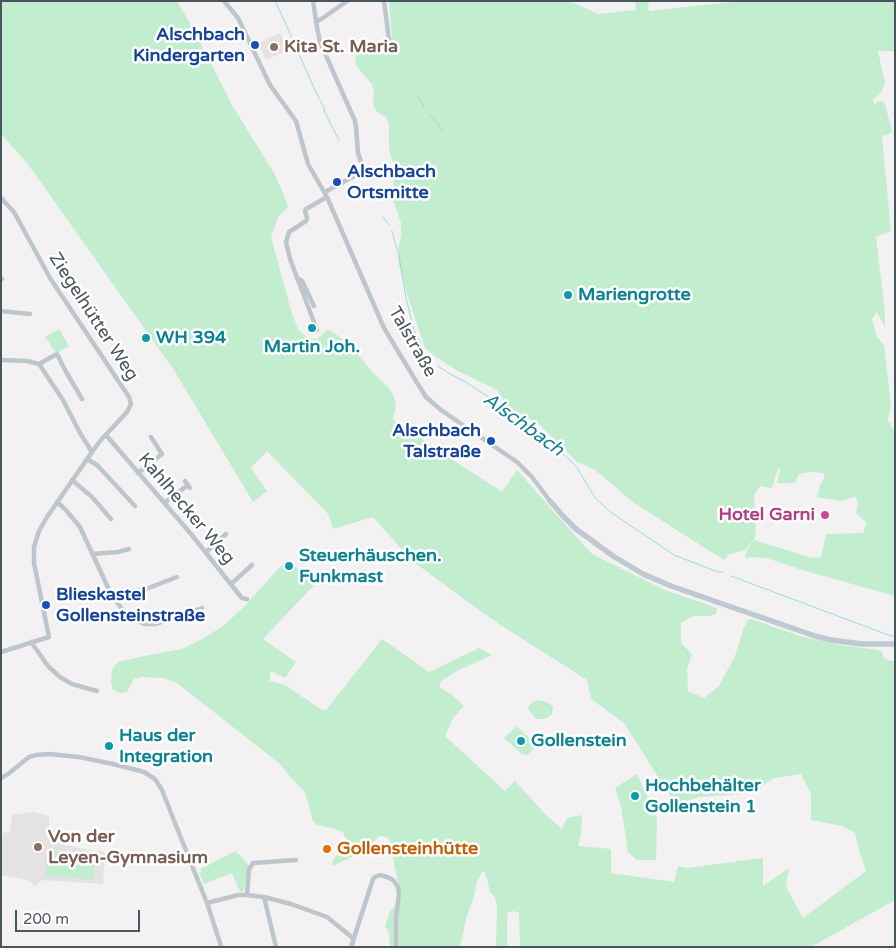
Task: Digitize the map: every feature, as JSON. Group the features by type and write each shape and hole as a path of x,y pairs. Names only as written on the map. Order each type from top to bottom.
{"street":[{"name":"Talstraße","path":"224,1 238,18 270,84 296,121 308,164 326,194 384,328 426,397 441,410 517,462 576,529 635,569 693,594 816,636 862,644 895,644"},
{"path":"313,1 318,34 323,49 354,121 358,154 363,168 358,174 306,209 304,211 307,218 306,221 289,232 287,238 287,249 317,330"},
{"path":"316,22 347,1"},
{"path":"384,1 390,40"},
{"name":"Ziegelhütter Weg","path":"1,198 14,212 50,278 129,397 131,404 129,409 87,458 46,517 39,531 34,555 35,572 49,637 31,642"},
{"path":"297,277 302,281 314,306"},
{"path":"1,310 30,314"},
{"path":"39,364 57,354 82,399"},
{"path":"1,360 27,361 39,364 63,400 80,434 92,452"},
{"name":"Kahlhecker Weg","path":"106,435 206,552 242,598 247,599"},
{"path":"138,473 162,454 150,437"},
{"path":"87,458 97,465 135,506"},
{"path":"72,480 92,497 111,519"},
{"path":"164,503 187,485"},
{"path":"57,502 80,527 111,594 122,609 134,620 145,624 155,624 202,608"},
{"path":"206,552 226,534"},
{"path":"92,554 129,549"},
{"path":"231,584 252,565"},
{"path":"111,594 146,589 177,577"},
{"path":"1,652 31,642 48,666 60,677 72,684 97,691"},
{"path":"1,778 30,757 42,754 99,760 149,775 159,784 162,790 207,903 221,946"},
{"path":"247,895 248,869 253,862 296,860"},
{"path":"350,947 373,879 380,875 393,880 398,887 396,947"},
{"path":"207,903 227,897 247,895 264,897 327,917 354,939"},
{"path":"264,897 276,947"}],"shaded area":[{"name":"Kita St. Maria","path":"280,33 288,50 266,60 258,43"},
{"name":"Von der Leyen-Gymnasium","path":"33,812 49,816 49,834 61,844 105,852 103,884 42,880 35,886 27,880 1,875 1,833 10,832 12,815"}],"green space":[{"path":"1,1 177,1 232,105 274,173 284,195 288,207 278,217 271,237 292,314 299,331 310,339 317,339 327,330 331,331 350,344 372,372 389,388 396,405 393,419 502,492 517,470 592,554 665,590 717,608 716,614 693,616 681,623 681,643 692,654 687,669 688,691 704,698 719,686 735,656 744,627 748,620 751,619 800,636 840,645 878,650 881,651 885,659 895,661 895,900 811,947 520,947 519,913 513,911 508,912 507,917 507,947 496,947 497,908 495,897 490,892 485,871 482,872 477,881 460,947 390,947 389,933 385,926 390,912 400,898 400,889 388,837 379,836 365,851 332,866 334,858 342,851 346,839 343,832 317,825 313,821 305,792 280,764 177,683 163,678 142,677 134,679 127,692 121,693 113,690 111,681 112,671 118,662 182,649 204,638 223,626 244,607 279,568 288,561 316,583 263,639 296,662 285,678 270,671 270,681 285,685 322,710 327,709 382,639 429,672 479,648 492,655 459,670 441,681 439,687 464,706 453,718 445,736 505,791 515,781 546,815 562,829 567,818 582,815 581,835 578,846 611,849 611,873 674,882 678,866 687,868 763,858 763,886 789,868 786,887 803,918 866,871 855,833 842,826 811,820 811,794 801,774 774,778 752,793 699,797 676,805 624,723 591,699 587,680 499,624 411,560 373,517 333,529 328,514 267,451 251,468 267,491 253,502 174,370 27,163 1,134"},
{"path":"389,1 570,1 598,14 636,10 635,1 648,1 649,11 741,1 895,1 895,51 878,51 885,83 881,93 873,99 874,106 877,102 884,101 892,131 888,135 882,136 891,231 876,237 885,327 877,312 872,319 877,337 884,345 891,404 888,420 893,429 895,429 895,596 802,570 767,558 751,557 746,559 747,550 754,540 812,558 821,557 826,534 863,533 867,523 856,513 858,503 855,497 840,501 817,497 820,485 825,477 823,473 810,472 799,474 795,483 777,483 780,470 778,468 772,488 760,486 754,496 755,538 745,550 730,554 724,560 634,503 594,469 577,462 540,425 508,407 497,390 456,370 425,348 398,261 401,223 393,200 394,166 389,150 389,124 386,117 377,112 373,104 374,93 372,84 357,67 355,59 357,53 392,37"},
{"path":"59,329 69,346 56,353 45,337"},
{"path":"537,700 548,702 553,707 552,714 545,719 536,719 528,709 530,704"},
{"path":"517,726 537,746 527,755 522,754 504,738"},
{"path":"637,774 657,819 656,860 637,860 628,852 621,806 615,788"},
{"path":"47,851 96,855 93,880 45,875"},
{"path":"236,851 248,864 244,890 240,892 232,873 204,884 199,873 202,872 200,869"}],"waterway":[{"name":"Alschbach","path":"275,1 339,140"},
{"path":"417,95 425,108"},
{"path":"430,114 444,132"},
{"name":"Alschbach","path":"383,217 389,225"},
{"name":"Alschbach","path":"392,231 414,330 425,354 433,362"},
{"name":"Alschbach","path":"438,366 516,415 541,434 576,466 596,499 612,513 674,555 718,572 723,572"},
{"name":"Alschbach","path":"731,576 895,636"}],"place":[{"name":"Alschbach Kindergarten","path":"255,45"},
{"name":"Kita St. Maria","path":"274,47"},
{"name":"Alschbach Ortsmitte","path":"337,182"},
{"name":"Mariengrotte","path":"568,295"},
{"name":"Martin Joh.","path":"312,328"},
{"name":"WH 394","path":"146,338"},
{"name":"Alschbach Talstraße","path":"491,441"},
{"name":"Hotel Garni","path":"825,515"},
{"name":"Steuerhäuschen. Funkmast","path":"289,566"},
{"name":"Blieskastel Gollensteinstraße","path":"46,605"},
{"name":"Gollenstein","path":"521,741"},
{"name":"Haus der Integration","path":"109,746"},
{"name":"Hochbehälter Gollenstein 1","path":"635,796"},
{"name":"Von der Leyen-Gymnasium","path":"38,847"},
{"name":"Gollensteinhütte","path":"327,849"}]}
